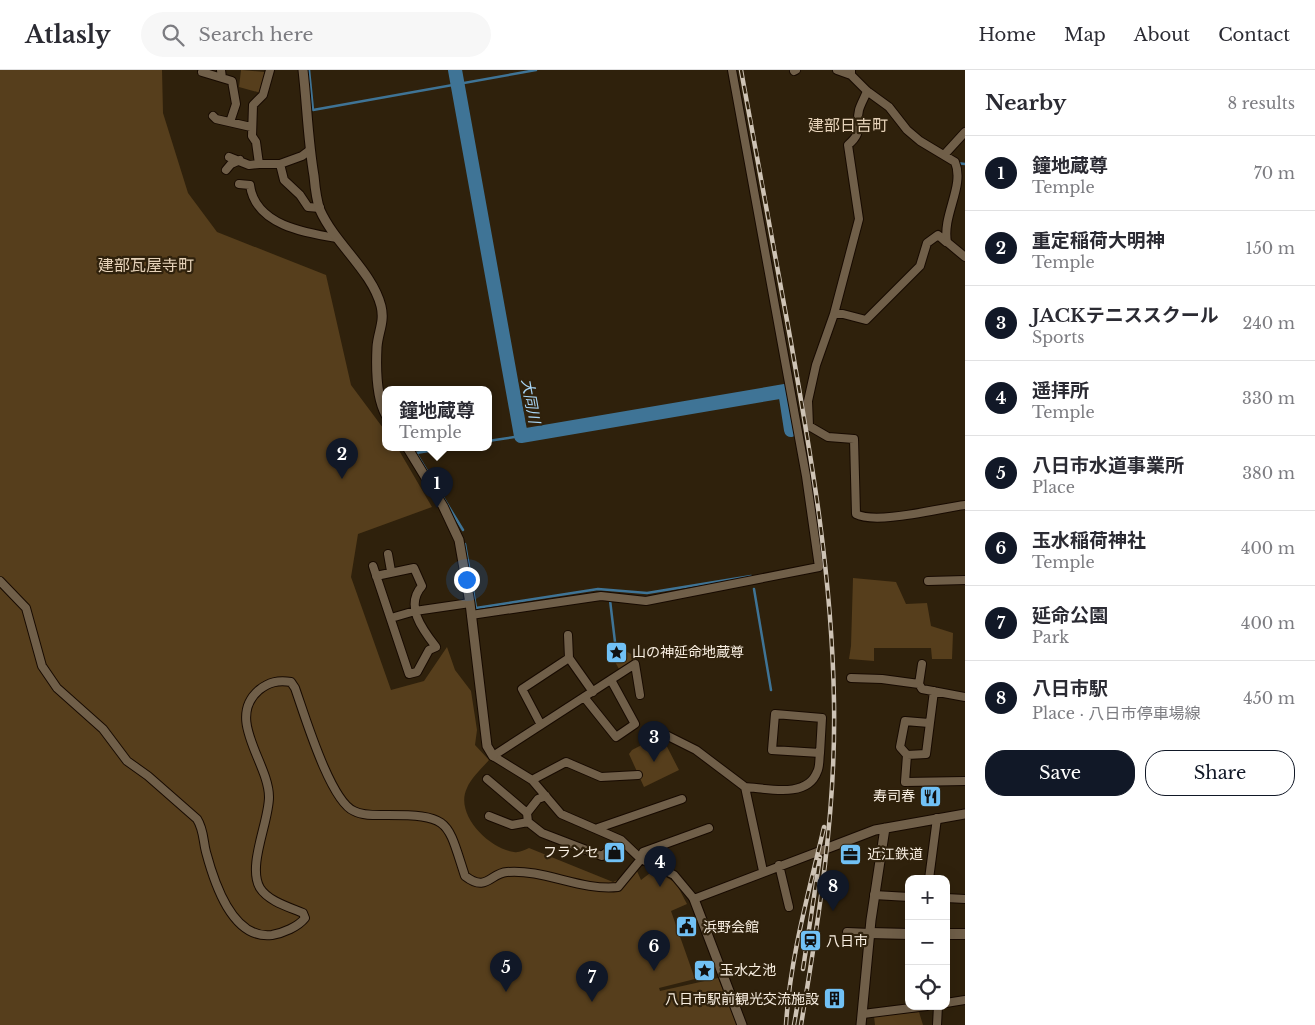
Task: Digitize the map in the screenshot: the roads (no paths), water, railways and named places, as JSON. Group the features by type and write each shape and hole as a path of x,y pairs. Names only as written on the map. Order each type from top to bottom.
{"main road":[{"path":"870,933 905,934"},
{"path":"950,934 965,934"}],"street":[{"path":"258,164 251,127 253,105 263,95 270,70"},
{"path":"303,70 310,150 320,208 337,238 374,288 381,306 383,322 377,346 379,393 382,402"},
{"path":"471,616 601,596 646,601 819,568 805,466 732,70"},
{"path":"837,70 851,72 868,92 888,107 907,130 920,141 955,162 959,176 944,229 946,242"},
{"path":"202,72 222,74 232,81 236,104 230,122"},
{"path":"868,92 860,107 857,137 848,145 859,219 834,314 816,365 808,401 810,426 828,437 854,439 856,514 864,518 902,515 965,505"},
{"path":"213,116 216,119 251,127"},
{"path":"944,154 965,132"},
{"path":"229,157 240,160 249,166 280,164 302,156 310,150"},
{"path":"226,170 231,164 240,160"},
{"path":"280,164 284,180 300,195 308,207 320,208"},
{"path":"239,184 250,185 251,194 260,208 282,223 299,232 337,238"},
{"path":"834,314 843,314 866,320 920,266 927,243 938,235 965,257"},
{"path":"409,451 443,506 459,540 470,603 486,746 493,756 532,780 561,814 598,828 620,840 641,859 674,875 694,899 742,1025"},
{"path":"388,554 392,571"},
{"path":"373,566 376,576 391,618 408,674 417,672 430,650 436,647 424,631 415,611 417,592 422,586 414,568 392,571 376,576"},
{"path":"928,581 965,580"},
{"path":"0,581 26,608 42,666 57,688 103,730 127,761 148,776 197,820 202,827 211,870 222,896 236,920 253,933 265,936 279,934 302,922 305,918 303,913 267,896 257,882 256,864 269,804 269,793 249,734 246,709 250,699 260,689 280,680 291,682 295,688 329,777 347,806 354,811 364,814 414,815 439,821 451,833 465,876 471,880 487,882 505,872 546,876 596,888 618,887 641,859 643,852 709,828"},
{"path":"391,618 415,611 470,603"},
{"path":"568,635 569,658 593,692"},
{"path":"542,725 522,689 569,658"},
{"path":"493,756 635,664 640,695"},
{"path":"919,684 922,664"},
{"path":"851,678 882,679 919,684 922,688 965,696"},
{"path":"584,698 616,737 635,724 611,680"},
{"path":"907,756 926,754 934,691"},
{"path":"668,736 696,750 745,787 792,790 804,786 817,772 820,753 822,718 775,714 772,750 820,753"},
{"path":"929,723 905,721 900,747 907,756 905,782 965,781"},
{"path":"532,780 566,762 601,777 638,775"},
{"path":"487,779 527,813 528,822 542,833 602,856 620,840"},
{"path":"745,787 763,871"},
{"path":"527,813 538,799 546,796"},
{"path":"598,828 682,799"},
{"path":"694,899 763,871 885,828 965,814"},
{"path":"489,816 512,825 528,822"},
{"path":"930,875 937,818"},
{"path":"861,1025 874,894 885,828"},
{"path":"779,866 789,907"},
{"path":"874,894 905,897"},
{"path":"950,898 965,899"},
{"path":"847,932 870,933"},
{"path":"950,1002 965,1000"},
{"path":"863,1014 905,1009"},
{"path":"937,1025 938,1010"}],"waterway":[{"path":"309,70 313,110 536,70"},
{"name":"大同川","path":"455,70 521,436 785,391 791,430"},
{"path":"957,163 965,164"},
{"path":"492,440 521,436"},
{"path":"428,451 416,453 463,530"},
{"path":"465,544 476,608 598,589 647,593 751,576"},
{"path":"754,589 771,690"},
{"path":"610,600 615,642"}],"railway":[{"path":"741,70 806,429 820,519 832,655 834,743 829,824 820,905 801,1025"},
{"path":"786,1025 796,950 824,827"},
{"path":"803,969 820,857"},
{"path":"794,1025 799,996"}],"place":[{"name":"重定稲荷大明神","path":"342,479"},
{"name":"鐘地蔵尊","path":"437,508"},
{"name":"山の神延命地蔵尊","path":"616,652"},
{"name":"JACKテニススクール","path":"654,762"},
{"name":"寿司春","path":"931,796"},
{"name":"フランセ","path":"615,852"},
{"name":"近江鉄道","path":"851,854"},
{"name":"遥拝所","path":"660,887"},
{"name":"八日市駅","path":"833,911"},
{"name":"浜野会館","path":"687,927"},
{"name":"八日市","path":"810,941"},
{"name":"玉水之池","path":"704,970"},
{"name":"玉水稲荷神社","path":"654,971"},
{"name":"八日市水道事業所","path":"506,992"},
{"name":"八日市駅前観光交流施設","path":"835,999"},
{"name":"延命公園","path":"592,1002"}],"district":[{"name":"建部日吉町","path":"848,125"},
{"name":"建部瓦屋寺町","path":"146,265"}]}
